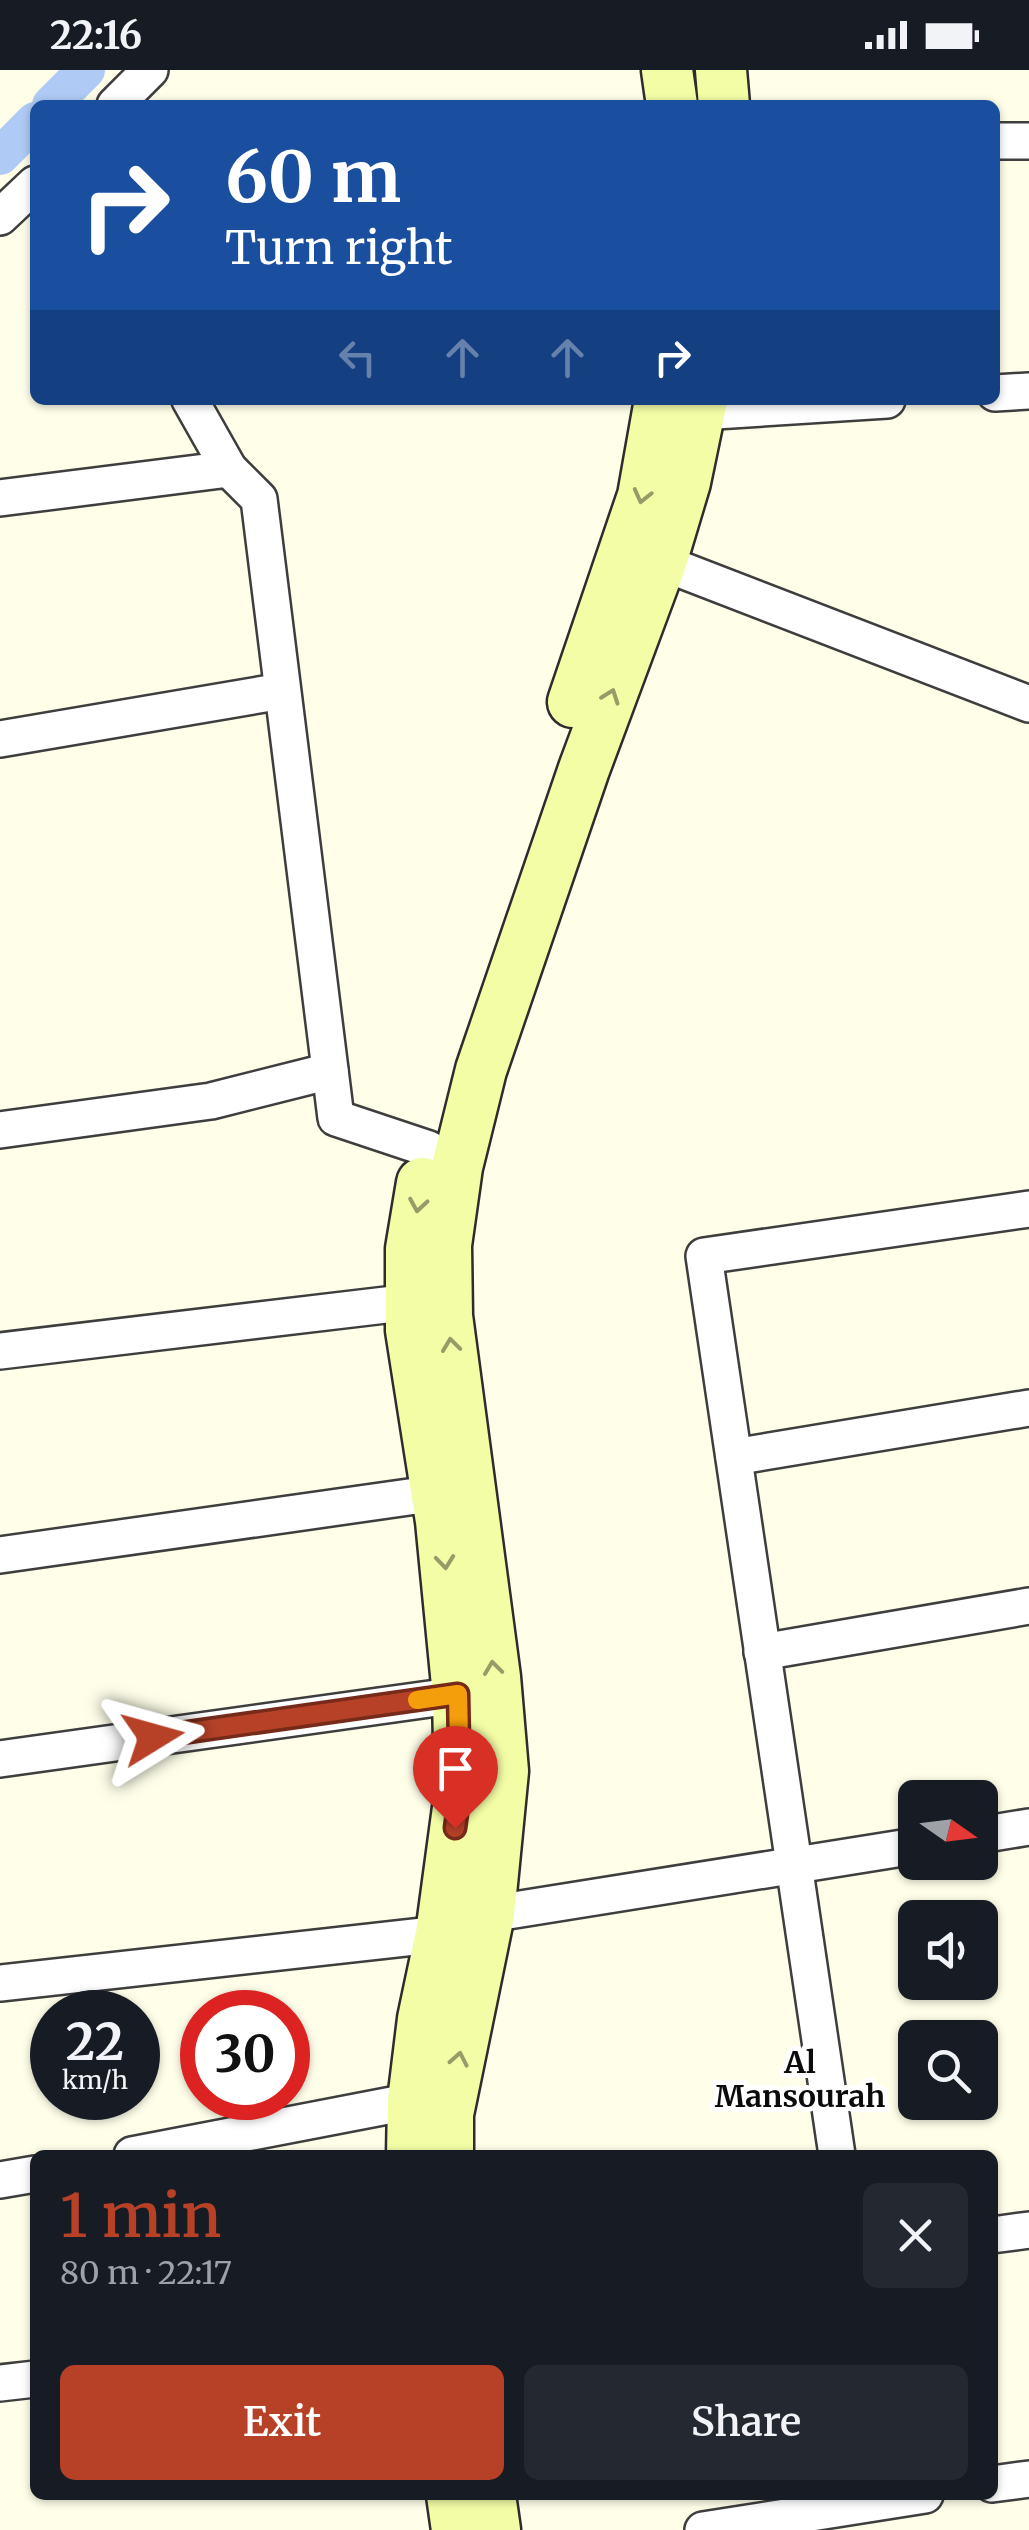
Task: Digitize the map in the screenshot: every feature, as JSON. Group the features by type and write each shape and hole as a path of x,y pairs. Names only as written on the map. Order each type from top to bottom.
{"street":[{"path":"120,100 150,70"},
{"path":"667,70 671,100"},
{"path":"720,70 723,100"},
{"path":"1000,141 1029,141"},
{"path":"0,217 30,189"},
{"path":"1000,393 1029,391"},
{"path":"193,405 230,469 259,499 336,1118 429,1150"},
{"path":"448,2150 448,2114 488,1914 502,1771 495,1677 447,1316 446,1245 457,1166 481,1070 685,482 687,405"},
{"path":"412,2150 423,2019 441,1934 460,1792 458,1694 436,1493 411,1330 411,1249 449,1069 644,496 687,405"},
{"path":"0,498 230,469"},
{"path":"660,562 1029,704"},
{"path":"0,739 282,691"},
{"path":"0,1130 210,1100 330,1070"},
{"path":"836,2150 704,1256 1029,1209"},
{"path":"0,1351 411,1302"},
{"path":"734,1457 1029,1408"},
{"path":"0,1555 436,1493"},
{"path":"762,1652 1029,1606"},
{"path":"0,1758 458,1694"},
{"path":"998,1832 1029,1828"},
{"path":"488,1914 898,1849"},
{"path":"0,1983 441,1934"},
{"path":"158,2150 414,2101"},
{"path":"0,2180 30,2175"},
{"path":"998,2234 1029,2230"},
{"path":"0,2383 30,2379"},
{"path":"998,2483 1029,2478"},
{"path":"453,2500 457,2530"},
{"path":"491,2500 496,2530"},
{"path":"704,2530 877,2500"}],"waterway":[{"path":"56,100 86,70"},
{"path":"0,156 30,126"}],"slow traffic":[{"path":"417,1700 458,1694 459,1741"}],"district":[{"name":"Al Mansourah","path":"800,2079"}],"route":[{"path":"153,1737 458,1694 460,1792 455,1828"}]}
